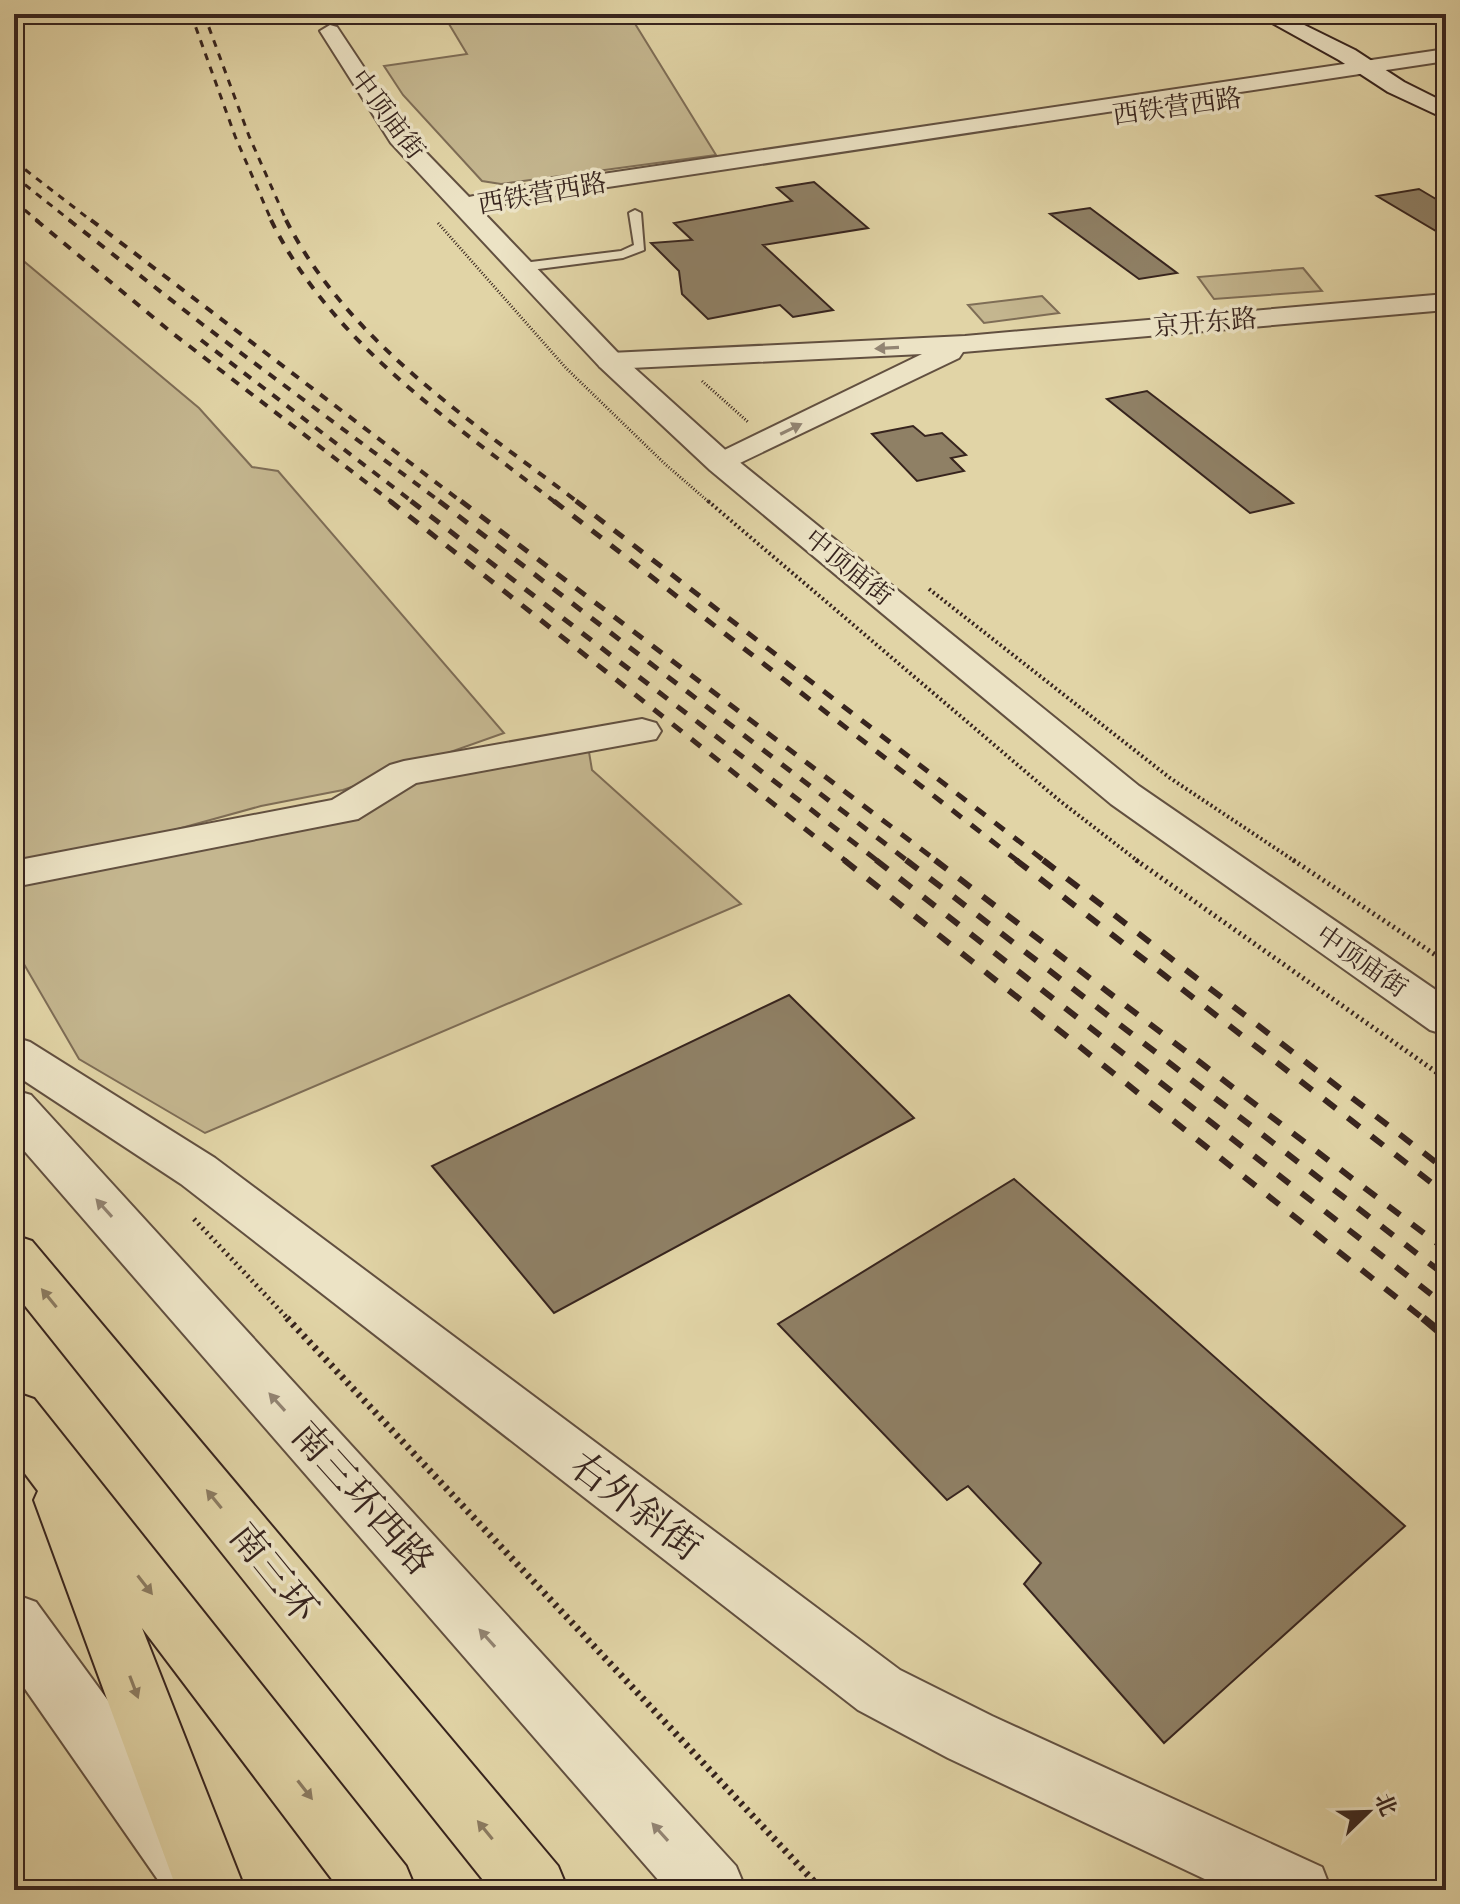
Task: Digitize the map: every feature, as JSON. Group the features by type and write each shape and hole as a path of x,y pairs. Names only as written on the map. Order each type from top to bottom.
{"highway":[{"name":"南三环","path":"14,1255 534,1890"},
{"path":"30,1437 208,1890"},
{"path":"30,1437 382,1890"}],"street":[{"path":"1266,14 1383,71 1446,97"},
{"path":"1282,14 1383,71 1446,112"},
{"name":"中顶庙街","path":"330,31 399,138 610,361 721,463 1125,795 1446,1019"},
{"name":"西铁营西路","path":"1383,71 1446,55"},
{"name":"西铁营西路","path":"465,206 541,201 1383,71 1446,66"},
{"name":"京开东路","path":"965,344 1446,302"},
{"path":"610,361 965,344"},
{"path":"721,463 965,344"},
{"path":"14,874 344,810 404,773 642,731"},
{"name":"右外斜街","path":"14,1053 198,1171 879,1690 970,1737 1299,1890"},
{"name":"南三环西路","path":"14,1107 712,1890"},
{"path":"14,1622 208,1890"}],"lane":[{"path":"523,267 623,254 640,247 635,213"}],"path":[{"path":"697,377 753,427"},
{"path":"926,587 1170,778 1446,962"},
{"path":"182,1207 822,1890"}],"shaded area":[{"path":"443,14 629,14 716,155 501,184 482,181 403,95 384,66 467,54"},
{"path":"14,253 199,408 252,467 278,471 504,733 343,790 261,806 174,830 14,865 14,321 21,302 14,302"},
{"path":"1303,268 1322,291 1214,299 1198,277"},
{"path":"1042,296 1059,313 984,323 968,305"},
{"path":"588,746 592,770 741,904 205,1133 79,1059 14,947 14,884 338,821 412,778"}],"building":[{"path":"814,182 868,228 763,245 833,310 793,317 780,305 708,319 682,294 679,271 651,243 692,240 674,223 792,201 777,188"},
{"path":"1419,189 1446,205 1446,237 1377,196"},
{"path":"1090,208 1177,273 1139,279 1050,214"},
{"path":"1147,391 1293,503 1250,513 1107,399"},
{"path":"913,426 925,436 942,433 966,455 951,458 964,471 917,481 872,434"},
{"path":"789,995 914,1118 554,1313 432,1166"},
{"path":"1014,1179 1405,1526 1164,1743 1024,1584 1041,1563 968,1486 947,1500 778,1324"}],"railway":[{"path":"191,14 235,136 272,221"},
{"path":"204,14 249,136 286,221"},
{"path":"14,161 93,222"},
{"path":"14,176 72,222"},
{"path":"14,201 39,222"},
{"path":"36,220 171,332 393,503"},
{"path":"69,220 202,324 442,503"},
{"path":"91,220 463,503"},
{"path":"272,221 296,264 326,305 360,342 436,410 556,503"},
{"path":"286,221 312,264 378,342 456,410 579,503"},
{"path":"201,340 414,503"},
{"path":"390,501 847,862"},
{"path":"411,501 879,862"},
{"path":"439,501 909,862"},
{"path":"461,501 938,862"},
{"path":"554,501 1019,862"},
{"path":"576,501 1046,862"},
{"path":"844,860 1425,1320"},
{"path":"876,860 1446,1306"},
{"path":"906,860 1446,1276"},
{"path":"935,860 1446,1250"},
{"path":"1016,860 1446,1194"},
{"path":"1043,860 1446,1170"},
{"path":"1423,1318 1446,1337"}]}
